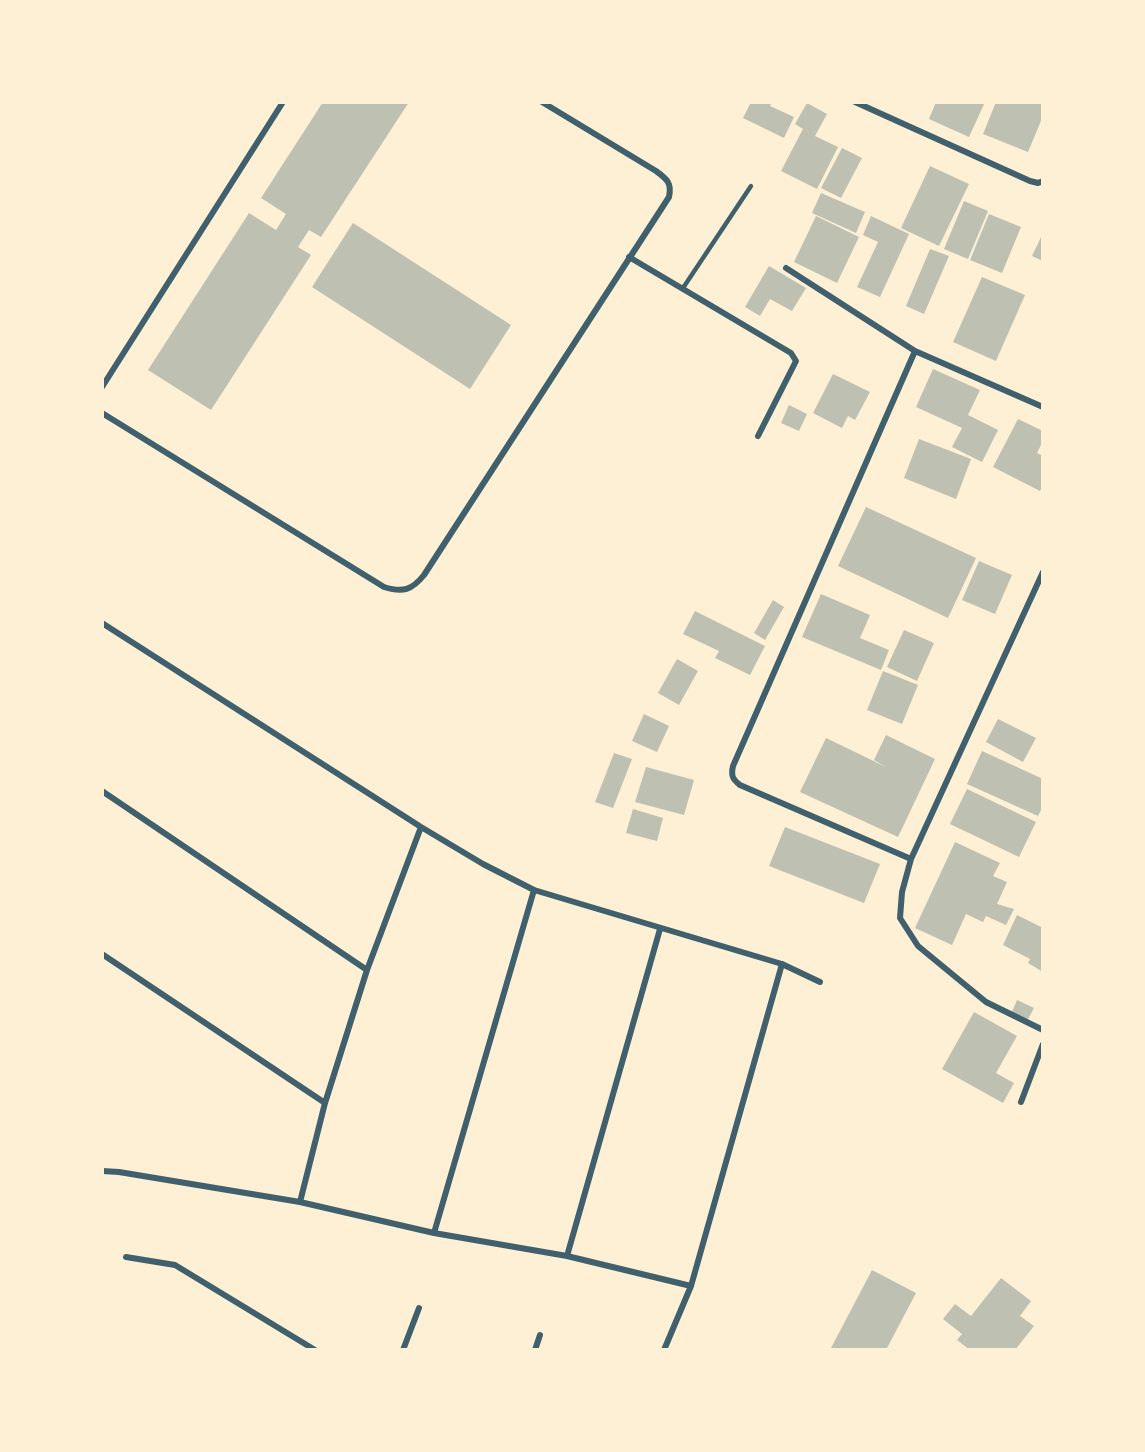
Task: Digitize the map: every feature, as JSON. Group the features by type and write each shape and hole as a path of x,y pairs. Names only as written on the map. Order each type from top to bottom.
{"street":[{"path":"102,387 283,102"},
{"path":"102,413 384,588 407,591 416,585 669,197 671,187 666,178 542,102"},
{"path":"855,102 1030,181 1038,183 1043,181"},
{"path":"629,257 791,353 796,361 758,436"},
{"path":"786,267 915,351 1043,407"},
{"path":"911,859 740,785 731,773 915,351"},
{"path":"1043,572 911,859 902,892 900,918 918,946 986,1002 1043,1030"},
{"path":"102,624 421,827 483,864 534,890 782,964 820,982"},
{"path":"102,791 367,970"},
{"path":"300,1202 325,1103 367,970 421,827"},
{"path":"434,1233 534,890"},
{"path":"567,1256 660,929"},
{"path":"102,954 325,1103"},
{"path":"664,1350 691,1286 782,964"},
{"path":"1021,1102 1043,1044"},
{"path":"102,1171 300,1202 434,1233 567,1256 691,1286"},
{"path":"126,1257 175,1265 315,1350"},
{"path":"403,1350 419,1308"},
{"path":"535,1350 540,1335"}],"lane":[{"path":"683,288 751,186"}],"building":[{"path":"323,102 409,102 321,237 309,230 298,247 311,255 211,410 148,370 249,213 276,230 286,214 261,198"},
{"path":"751,102 772,102 770,106 794,117 784,138 743,118"},
{"path":"936,102 985,102 969,137 929,119"},
{"path":"996,102 1043,102 1043,116 1028,152 983,134"},
{"path":"807,103 827,114 815,136 838,147 817,189 781,171 803,129 795,124"},
{"path":"842,148 862,158 841,198 821,188"},
{"path":"930,166 969,184 939,246 901,228"},
{"path":"821,193 865,212 856,233 812,213"},
{"path":"964,201 988,211 968,259 944,249"},
{"path":"989,214 1021,227 1002,273 970,260"},
{"path":"816,216 859,237 837,283 794,262"},
{"path":"871,216 909,234 880,297 857,287 878,242 863,235"},
{"path":"353,223 511,325 470,389 312,287"},
{"path":"1043,233 1043,261 1032,256"},
{"path":"930,249 949,256 924,314 906,306"},
{"path":"769,266 806,288 792,311 770,299 760,316 745,307"},
{"path":"982,277 1025,295 996,361 953,342"},
{"path":"933,369 980,390 968,415 998,430 982,462 952,447 962,428 916,407"},
{"path":"833,374 870,392 855,420 848,416 842,428 813,413"},
{"path":"789,405 807,414 799,431 781,423"},
{"path":"1018,419 1043,431 1043,441 1037,453 1043,456 1043,485 1040,491 993,467"},
{"path":"919,439 971,459 956,499 904,478"},
{"path":"866,507 976,558 948,618 838,566"},
{"path":"979,561 1012,575 995,614 962,600"},
{"path":"821,594 870,615 860,638 889,650 881,670 802,637"},
{"path":"773,600 784,607 765,640 754,633"},
{"path":"695,611 765,646 750,675 715,658 719,651 683,634"},
{"path":"904,630 934,643 917,681 887,667"},
{"path":"677,659 698,671 679,705 658,693"},
{"path":"883,671 918,685 902,724 867,710"},
{"path":"644,714 669,726 657,752 632,741"},
{"path":"998,719 1036,738 1023,762 986,742"},
{"path":"886,735 935,759 898,837 800,792 826,738 886,767 874,760"},
{"path":"982,751 1043,779 1043,806 1038,816 967,784"},
{"path":"614,753 632,759 613,808 595,802"},
{"path":"646,767 694,780 684,815 635,802"},
{"path":"967,789 1036,822 1019,857 950,824"},
{"path":"633,809 663,818 657,841 626,833"},
{"path":"785,827 880,864 864,903 769,866"},
{"path":"955,842 1000,863 993,876 1007,882 997,904 1014,909 1006,925 986,916 983,922 966,914 952,945 915,928"},
{"path":"1017,915 1043,928 1043,972 1028,963 1030,959 1003,945"},
{"path":"1017,1000 1034,1008 1027,1021 1011,1014"},
{"path":"974,1012 1017,1036 996,1073 1014,1083 1003,1103 942,1069"},
{"path":"872,1270 916,1293 886,1350 830,1350"},
{"path":"1001,1278 1031,1301 1020,1316 1034,1326 1015,1350 970,1350 957,1340 962,1334 943,1319 955,1304 971,1316"}]}
